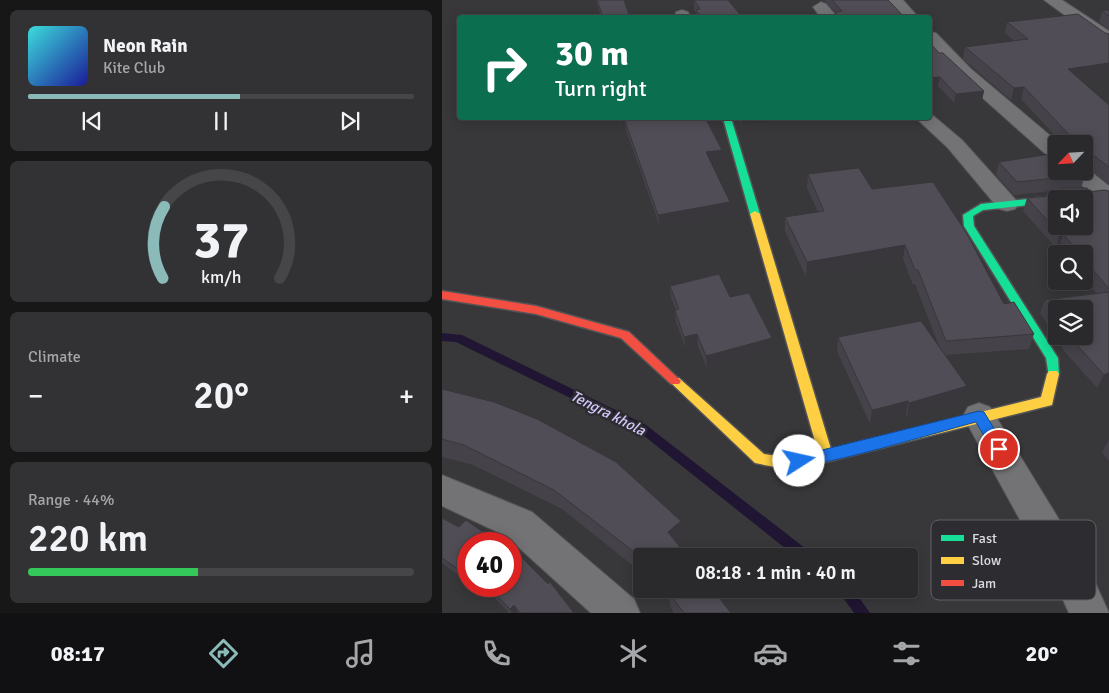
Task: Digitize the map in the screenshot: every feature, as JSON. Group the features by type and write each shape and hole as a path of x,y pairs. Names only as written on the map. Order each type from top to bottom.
{"street":[{"path":"895,0 908,15"},
{"path":"1052,0 1108,40"},
{"path":"932,39 964,72 1048,144"},
{"path":"728,120 826,456"},
{"path":"928,120 955,144 1007,204"},
{"path":"1088,180 1106,196"},
{"path":"1093,197 1106,196"},
{"path":"442,295 536,310 625,335 760,459 785,464 826,456 979,416 1047,401 1054,379 1052,358 969,226 968,215 981,207 1048,200"},
{"path":"979,416 1039,520"},
{"path":"442,490 519,524 620,613"},
{"path":"1083,600 1089,613"}],"building":[{"path":"597,0 624,0 629,15 602,15"},
{"path":"694,0 728,0 740,15 700,15 696,10 700,9"},
{"path":"832,0 888,0 902,15 838,15 835,12 842,11"},
{"path":"1109,10 1109,16 1102,11"},
{"path":"1078,14 1109,34 1109,63 1068,69 1109,105 1109,167 1093,155 1093,135 1069,135 1024,87 1014,88 965,47 1028,39 1007,22"},
{"path":"932,45 984,91 956,94 940,77 932,78"},
{"path":"625,120 707,120 722,150 706,152 730,202 658,215"},
{"path":"1048,154 1048,179 1017,182 999,162"},
{"path":"859,168 872,189 933,182 967,234 1004,304 1014,302 1034,334 946,341 918,270 915,270 905,245 807,262 785,217 824,211 808,174"},
{"path":"1063,188 1087,188 1088,190 1062,190"},
{"path":"1093,191 1109,191 1109,289 1093,270 1093,245 1072,245 1064,235 1093,235"},
{"path":"1048,196 1048,221 1027,198"},
{"path":"719,274 730,297 749,293 772,338 706,356 697,334 684,337 675,310 679,309 670,286"},
{"path":"1109,292 1109,373 1104,375 1077,345 1093,345 1093,300 1048,300 1048,304 1045,300"},
{"path":"921,321 967,386 909,403 908,401 872,410 838,337"},
{"path":"442,389 494,402 537,419 616,462 681,521 668,532 681,548 633,548 633,551 554,490 464,445 442,439"},
{"path":"442,518 459,527 466,520 483,532 457,532 457,568 442,558"},
{"path":"522,558 548,584 550,582 574,613 520,613 514,605 510,609 499,597 522,597"},
{"path":"673,598 719,598 731,613 684,613"}],"waterway":[{"name":"Tengra khola","path":"442,337 458,338 642,428 795,548"},
{"name":"Tengra khola","path":"851,598 863,613"}],"traffic: fast":[{"path":"728,120 755,214"},
{"path":"1048,200 981,207 968,215 969,226 1052,358 1053,374"}],"traffic: slow":[{"path":"675,381 760,459 785,463 826,456 755,214"},
{"path":"826,456 1047,401 1053,374"}],"traffic: jam":[{"path":"442,295 536,310 625,335 675,381"}],"route":[{"path":"799,461 826,456 979,416 999,449"}]}
